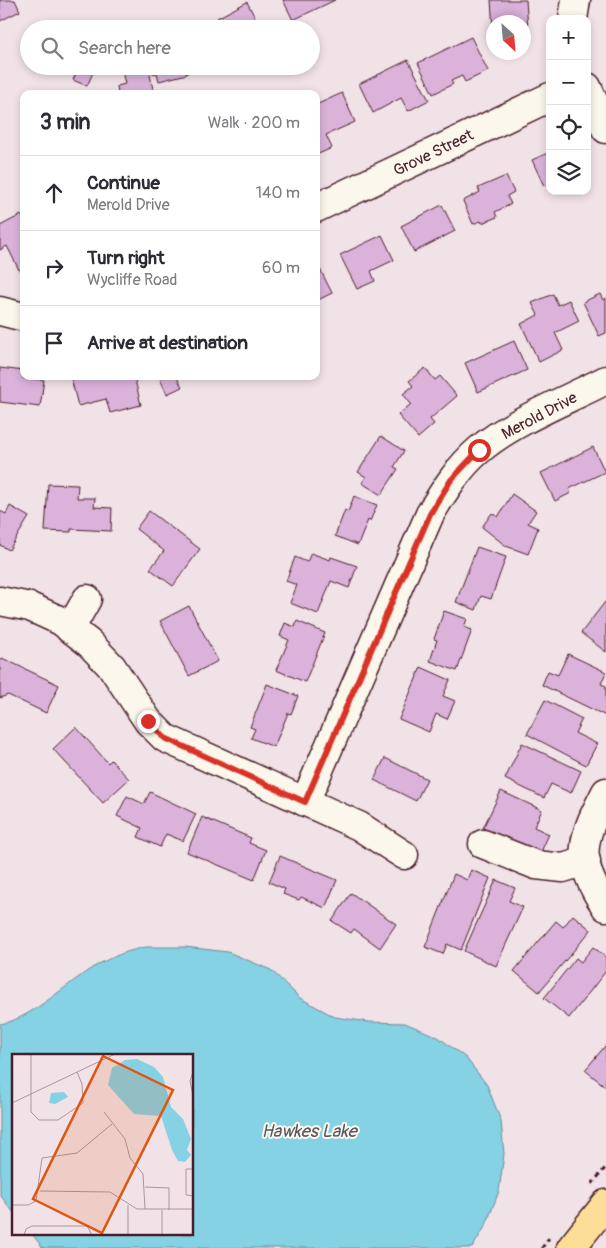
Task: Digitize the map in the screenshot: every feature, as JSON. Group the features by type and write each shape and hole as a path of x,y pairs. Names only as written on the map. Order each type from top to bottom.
{"main road":[{"path":"571,1248 606,1204"}],"street":[{"path":"574,15 576,0"},
{"path":"591,96 606,129"},
{"name":"Grove Street","path":"320,206 546,99"},
{"path":"0,311 20,315"},
{"name":"Merold Drive","path":"305,802 430,514 451,480 479,450 511,428 606,380"},
{"path":"70,629 87,599"},
{"path":"0,601 30,608 61,622 88,643 112,667 148,721 165,738 358,826 404,856"},
{"path":"606,792 595,814 585,846 586,861 597,894 606,907"},
{"path":"484,844 536,866 563,868 586,861"}],"water":[{"name":"Hawkes Lake","path":"146,947 185,947 228,952 271,970 300,998 335,1017 368,1022 405,1023 438,1037 466,1058 487,1085 501,1121 504,1154 499,1191 486,1225 472,1248 43,1248 34,1236 194,1236 194,1054 12,1054 12,1210 0,1195 0,1024 25,1015 104,961"}],"building":[{"path":"0,0 15,0 20,11 0,21"},
{"path":"283,0 335,0 293,20"},
{"path":"491,0 526,0 527,15 492,15"},
{"path":"247,2 256,20 218,20 217,18"},
{"path":"471,37 488,71 465,82 462,76 451,81 453,84 433,94 418,63"},
{"path":"408,60 429,100 408,111 401,98 373,113 359,84"},
{"path":"75,75 92,75 87,86 73,80"},
{"path":"123,75 150,75 153,90 118,90 117,86 125,84"},
{"path":"158,75 183,75 159,81"},
{"path":"342,93 355,122 326,135 332,148 320,153 320,103"},
{"path":"546,154 546,185 544,186 532,160"},
{"path":"506,176 514,192 507,196 511,204 495,212 497,217 482,223 481,221 473,224 463,201 480,192 478,188"},
{"path":"442,205 455,231 414,252 401,226"},
{"path":"20,216 20,270 7,246 0,250 0,226"},
{"path":"382,235 394,260 371,271 375,281 357,289 340,255"},
{"path":"320,269 332,293 320,299"},
{"path":"553,294 558,305 569,300 579,321 555,333 563,350 539,362 521,324 538,315 532,303"},
{"path":"600,294 603,300 606,298 606,333 599,336 583,302"},
{"path":"514,341 527,370 478,392 465,363"},
{"path":"0,368 20,370 20,380 44,380 40,407 0,402"},
{"path":"425,368 435,380 440,376 457,396 430,419 434,424 418,438 398,415 411,404 403,394 413,386 409,381"},
{"path":"72,380 135,380 141,405 110,413 106,399 78,406"},
{"path":"160,380 178,380 182,387 167,394"},
{"path":"381,436 404,451 394,467 398,469 381,495 362,483 366,477 358,472"},
{"path":"593,447 605,472 569,489 571,493 555,501 541,473"},
{"path":"48,484 78,485 77,498 95,498 94,507 112,508 111,531 71,529 71,532 45,531"},
{"path":"512,494 536,511 528,523 538,528 528,554 506,546 482,527 492,513 498,517"},
{"path":"354,496 377,505 370,521 368,520 358,545 335,536 345,510 348,512"},
{"path":"10,506 29,517 9,550 0,545 0,511 6,514"},
{"path":"149,511 200,549 173,586 150,569 164,551 136,529"},
{"path":"477,547 506,557 491,599 481,596 476,610 456,602"},
{"path":"311,553 330,560 331,557 357,566 349,588 331,581 318,614 290,603 297,585 286,581 295,557 307,562"},
{"path":"606,603 606,652 581,633"},
{"path":"189,606 218,661 189,676 160,621"},
{"path":"444,611 467,619 464,627 472,630 457,671 430,661 437,640 434,639"},
{"path":"297,621 325,633 305,682 276,670 289,640 280,636 285,623 295,627"},
{"path":"568,654 606,672 601,684 606,686 606,716 542,685 548,671 558,675"},
{"path":"2,658 59,685 46,713 8,695 0,698 0,663"},
{"path":"421,667 450,680 443,696 455,701 447,719 436,714 429,732 399,719"},
{"path":"267,684 298,696 291,714 288,713 274,747 251,738 255,729 250,727"},
{"path":"545,700 582,719 575,733 597,744 586,765 527,734"},
{"path":"76,727 108,763 111,760 129,779 103,803 53,749"},
{"path":"522,743 581,771 571,793 551,784 544,798 505,779"},
{"path":"385,758 427,779 416,801 374,780"},
{"path":"501,791 542,810 534,827 549,834 540,854 483,828"},
{"path":"150,792 196,814 183,841 166,834 160,847 138,837 142,828 117,816 127,796 144,804"},
{"path":"202,817 251,838 249,843 266,850 254,880 187,852"},
{"path":"280,856 337,880 325,908 301,897 299,900 283,894 285,889 269,882"},
{"path":"471,870 490,878 461,950 447,944 443,954 425,947 454,874 467,880"},
{"path":"496,880 515,888 509,901 523,907 496,966 464,951"},
{"path":"351,893 396,924 380,948 354,929 351,933 332,921"},
{"path":"573,915 591,930 539,992 514,971 556,921 563,927"},
{"path":"593,947 606,957 606,971 569,1018 544,998 576,958 581,962"},
{"path":"606,1045 606,1087 585,1070"}],"route":[{"path":"148,721 165,738 305,802 430,514 451,480 479,450"}]}
